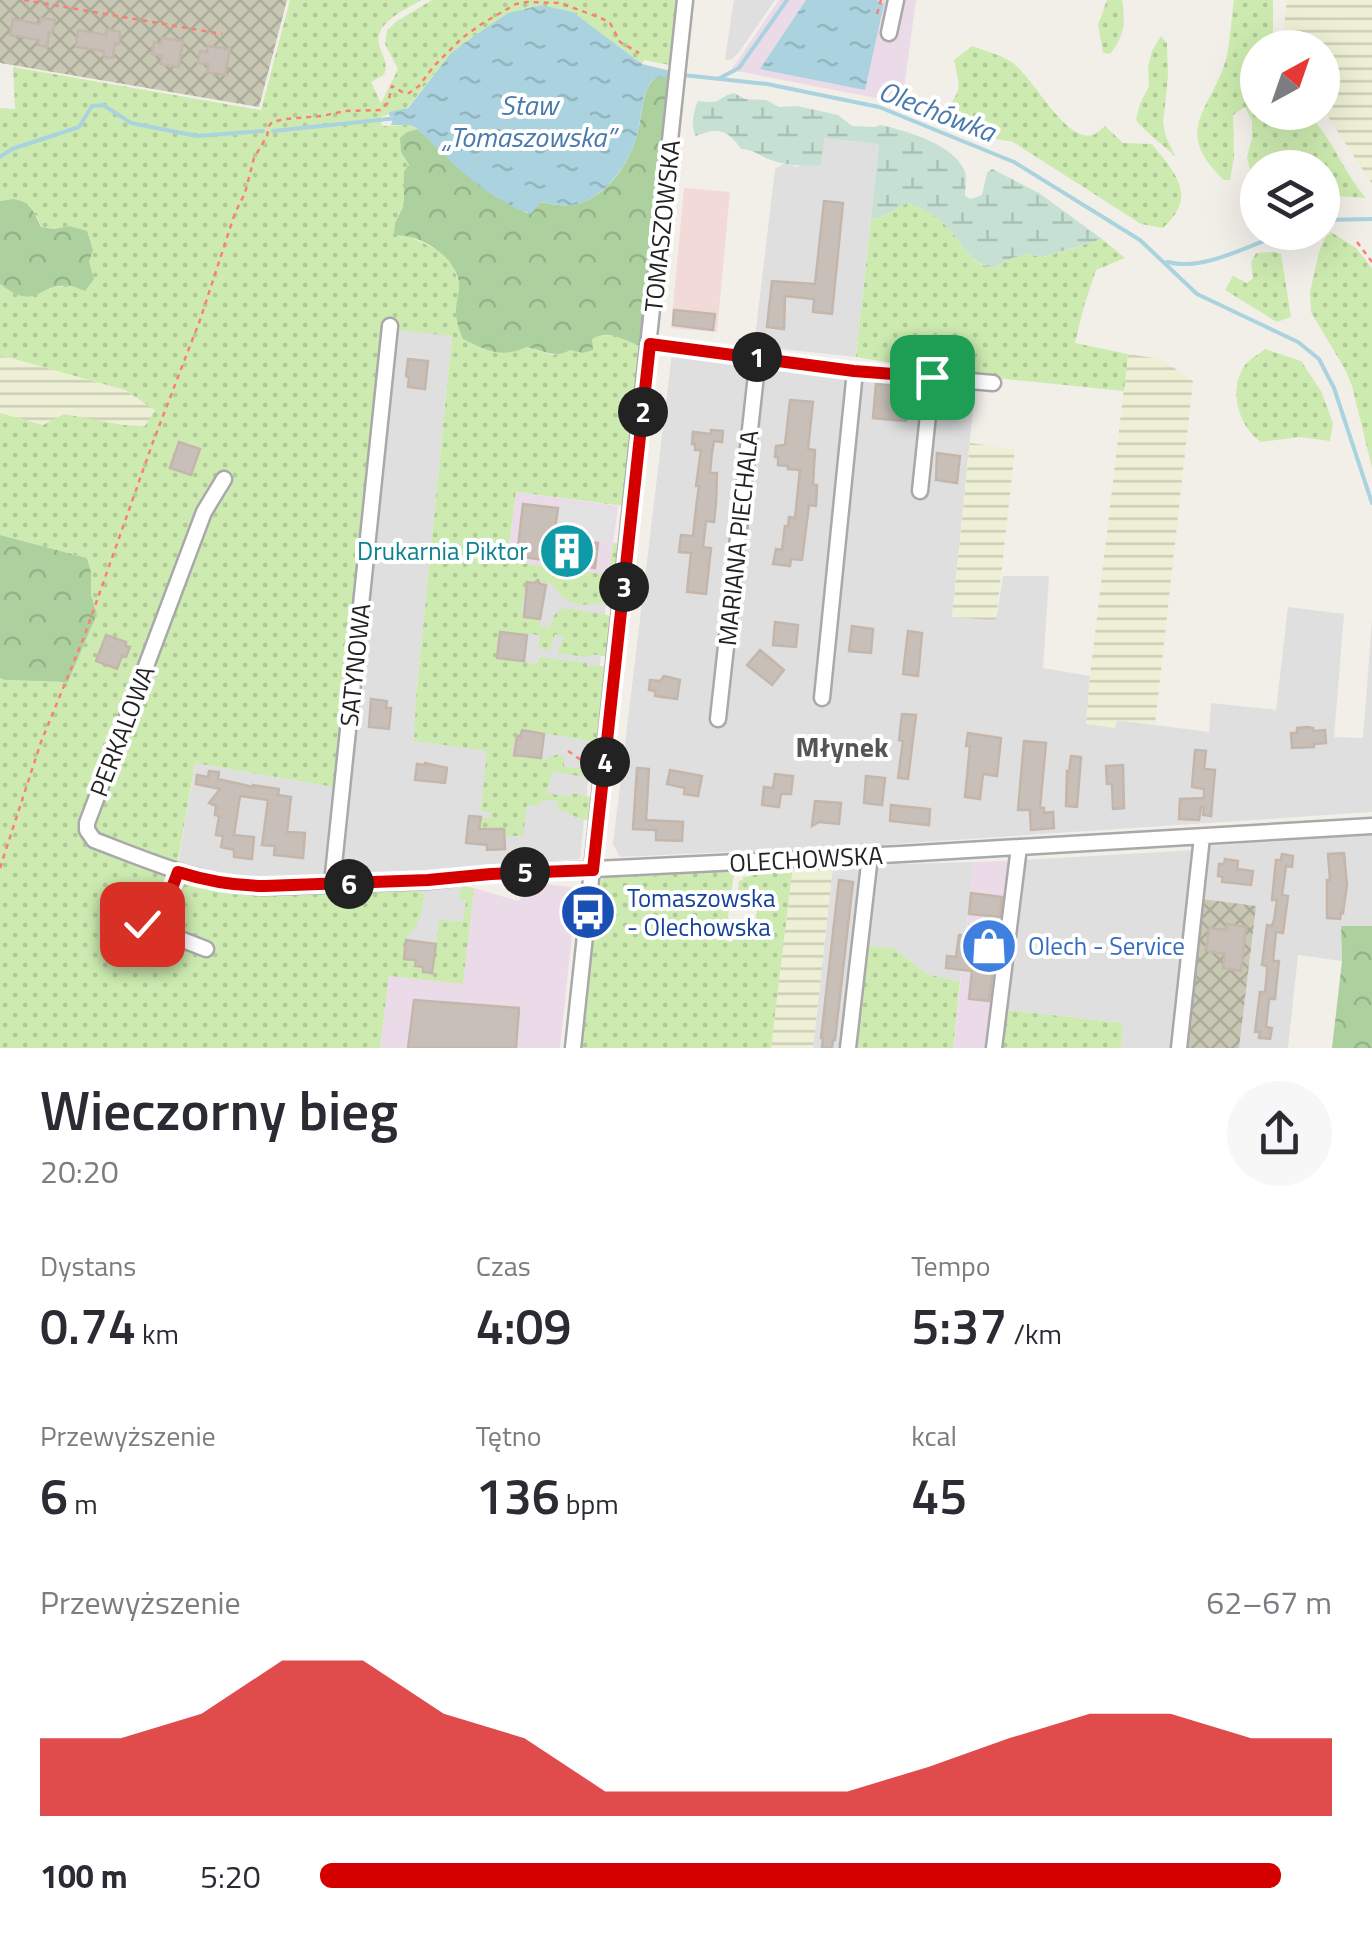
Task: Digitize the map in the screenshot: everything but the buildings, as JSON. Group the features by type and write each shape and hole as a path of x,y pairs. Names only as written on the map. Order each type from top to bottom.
{"street":[{"name":"TOMASZOWSKA","path":"573,1048 685,0"},
{"path":"889,33 896,0"},
{"name":"SATYNOWA","path":"332,884 390,326"},
{"path":"650,344 854,371 993,383"},
{"name":"MARIANA PIECHALA","path":"718,719 758,357"},
{"path":"822,698 854,371"},
{"path":"920,491 932,377"},
{"name":"PERKALOWA","path":"224,480 204,512 86,830 94,840 178,872 240,886"},
{"name":"OLECHOWSKA","path":"240,886 870,856 1372,826"},
{"path":"1179,1048 1202,836"},
{"path":"994,1048 1019,847"},
{"path":"848,1048 870,856"},
{"path":"178,872 149,927 206,949"}],"path":[{"path":"24,0 222,34"},
{"path":"877,14 881,0"},
{"path":"0,868 41,742 84,637 268,126 284,119 380,110 388,103 392,86 404,93 413,91 462,38 516,4 560,3 601,18 610,23 620,42 639,53"},
{"path":"1357,242 1372,262"},
{"path":"568,750 581,760 598,763"}],"shaded area":[{"path":"0,0 287,0 259,107 0,63"},
{"path":"734,0 775,0 739,52 728,60 725,59"},
{"path":"779,0 916,0 902,103 731,70"},
{"path":"1287,0 1372,0 1372,184 1337,130 1340,130 1340,30 1284,30"},
{"path":"824,138 879,144 856,357 754,346 775,169 785,163 798,167"},
{"path":"684,188 730,192 717,332 671,328"},
{"path":"398,329 452,335 416,698 487,750 507,561 609,575 580,859 272,881 178,865 195,763 350,790"},
{"path":"672,353 975,389 952,617 996,621 1003,576 1049,576 1043,668 1090,676 1086,724 1116,720 1209,732 1211,703 1276,710 1288,607 1344,614 1334,737 1363,738 1372,621 1372,812 879,845 620,857 613,844"},
{"path":"1128,354 1161,359 1193,381 1155,725 1117,720 1115,728 1086,724"},
{"path":"0,355 125,390 156,410 145,426 44,425 0,413"},
{"path":"970,443 1015,449 996,621 952,617"},
{"name":"Drukarnia Piktor","path":"516,492 618,506 609,575 507,561"},
{"path":"560,501 614,510 609,541 555,532"},
{"path":"1372,835 1372,926 1341,926 1342,961 1298,955 1288,1048 1184,1048 1208,846"},
{"path":"1195,850 1173,1048 1121,1048 1123,1023 1007,1010 1023,860"},
{"name":"Olech - Service","path":"1023,860 1003,1048 953,1048 974,862"},
{"path":"974,862 960,982 927,974 893,948 867,946 855,1048 813,1048 833,866"},
{"path":"793,865 833,866 813,1048 771,1048"},
{"path":"539,883 577,888 560,1048 380,1048 389,976 463,984 474,888 518,901"},
{"path":"412,886 474,888 463,984 401,977"},
{"path":"1202,899 1256,906 1239,1048 1184,1048"}],"green space":[{"path":"290,0 422,0 393,17 379,36 385,70 384,75 371,82 381,103 398,69 385,44 387,30 432,0 677,0 670,65 644,60 642,64 573,12 540,5 508,13 474,36 451,53 407,108 381,117 382,126 410,125 418,129 407,132 401,152 409,166 404,171 404,205 395,223 395,235 406,235 438,250 453,266 460,287 456,305 463,339 494,351 525,347 553,355 598,335 612,334 641,346 624,506 516,492 507,561 609,575 613,543 620,544 615,601 579,604 566,599 552,584 527,580 522,607 523,618 540,621 540,626 550,628 554,615 564,608 613,618 608,657 557,653 564,638 555,634 546,651 539,648 540,635 500,632 497,658 536,664 541,657 607,667 597,749 591,750 591,741 522,730 516,735 511,754 544,760 558,754 564,758 564,767 596,764 594,779 552,771 547,793 591,797 589,820 558,809 558,801 543,800 538,806 527,805 523,836 505,836 505,828 480,829 481,818 491,818 491,812 481,811 487,751 414,741 452,336 389,329 374,470 350,790 195,763 175,878 256,892 417,887 424,895 422,911 406,939 404,958 416,961 415,966 423,967 423,973 432,973 439,920 463,922 466,901 459,899 461,886 474,888 463,984 389,976 380,1048 0,1048 0,678 68,682 97,614 87,558 0,535 0,413 43,425 64,414 145,426 155,410 125,390 0,355 0,284 29,296 59,286 85,290 69,226 41,227 37,216 12,199 0,201 0,108 15,109 13,67 261,110"},
{"path":"1107,0 1122,0 1124,15 1121,35 1110,54 1103,53 1098,25"},
{"path":"1234,0 1273,0 1273,30 1240,30 1240,110 1233,115 1230,180 1224,180 1199,146 1197,132 1227,55"},
{"path":"1161,36 1167,43 1168,76 1163,124 1175,156 1136,120 1149,86 1152,51"},
{"path":"972,46 1010,61 1060,118 1082,135 1094,134 1105,126 1123,143 1152,144 1180,185 1179,206 1174,216 1163,228 1141,224 1013,142 978,136 947,121 943,112 958,88 954,60"},
{"path":"670,78 670,84 641,346 604,335 592,339 593,350 583,353 570,350 554,354 526,347 501,353 463,339 456,316 459,284 451,264 425,243 394,235 404,205 404,171 409,165 401,152 400,138 418,129 469,176 527,213 540,202 575,204 591,199 618,174 635,142 647,89 654,79"},
{"path":"734,93 779,107 797,106 838,115 852,126 881,125 916,135 941,146 960,162 966,175 965,196 971,199 982,195 987,173 992,169 1039,193 1102,239 1043,257 1027,254 993,268 985,266 968,253 941,221 913,205 907,203 871,219 879,144 824,138 821,165 802,165 777,162 741,149 722,132 696,136 693,123 698,101 716,101"},
{"path":"1252,130 1320,130 1333,150 1249,150"},
{"path":"1340,161 1350,177 1366,198 1340,196"},
{"path":"12,199 27,205 41,227 69,226 87,231 93,250 89,262 94,279 85,291 58,286 30,297 0,284 0,201"},
{"path":"907,203 936,217 985,266 993,268 1027,254 1044,257 1102,239 1125,258 1096,270 1075,343 1128,354 1124,391 957,374 856,357 871,219"},
{"path":"1340,238 1356,248 1372,268 1372,468 1352,386 1311,312 1310,292 1319,252 1340,250"},
{"path":"1256,253 1281,254 1291,317 1277,322 1225,290 1233,276 1247,283 1253,278 1251,263"},
{"path":"1265,349 1301,361 1321,391 1333,423 1330,441 1300,437 1261,442 1246,427 1238,406 1237,385 1245,365"},
{"path":"0,535 87,558 97,614 68,682 0,678"},
{"path":"793,865 771,1048 579,1048 599,898 596,897 602,879 611,874 657,876 731,869 734,872 725,941 732,942 736,920 740,921 739,926 747,927 751,920 756,920 758,905 737,899 739,881 751,876 752,867"},
{"path":"1341,926 1372,926 1372,1048 1332,1048 1342,961"},
{"path":"867,946 893,948 927,974 960,982 953,1048 855,1048"},
{"path":"1007,1010 1123,1023 1121,1048 1003,1048"}],"water":[{"path":"806,0 877,0 884,4 865,90 760,69"},
{"name":"Staw „Tomaszowska”","path":"541,5 573,12 642,64 671,71 670,78 658,77 649,85 635,142 609,184 591,199 575,204 540,202 531,214 484,189 418,129 391,125 389,112 408,108 451,53 474,36 508,13"}],"waterway":[{"path":"720,78 739,68 787,0"},
{"name":"Olechówka","path":"683,75 767,84 879,107 1014,162 1140,240 1197,294 1298,342 1319,359 1334,388 1372,503"},
{"name":"Olechówka","path":"0,157 12,149 79,127 92,106 103,105 131,123 197,136 263,131"},
{"name":"Olechówka","path":"273,131 398,118"},
{"path":"1340,220 1372,219"},
{"path":"1164,263 1196,263 1240,250"}],"place":[{"name":"Drukarnia Piktor","path":"567,551"},
{"name":"Tomaszowska - Olechowska","path":"588,912"},
{"name":"Olech - Service","path":"989,946"}],"district":[{"name":"Młynek","path":"842,747"}],"route":[{"path":"142,924 156,930 178,872 240,886 265,886 593,870 650,344 854,371 932,377"}]}
